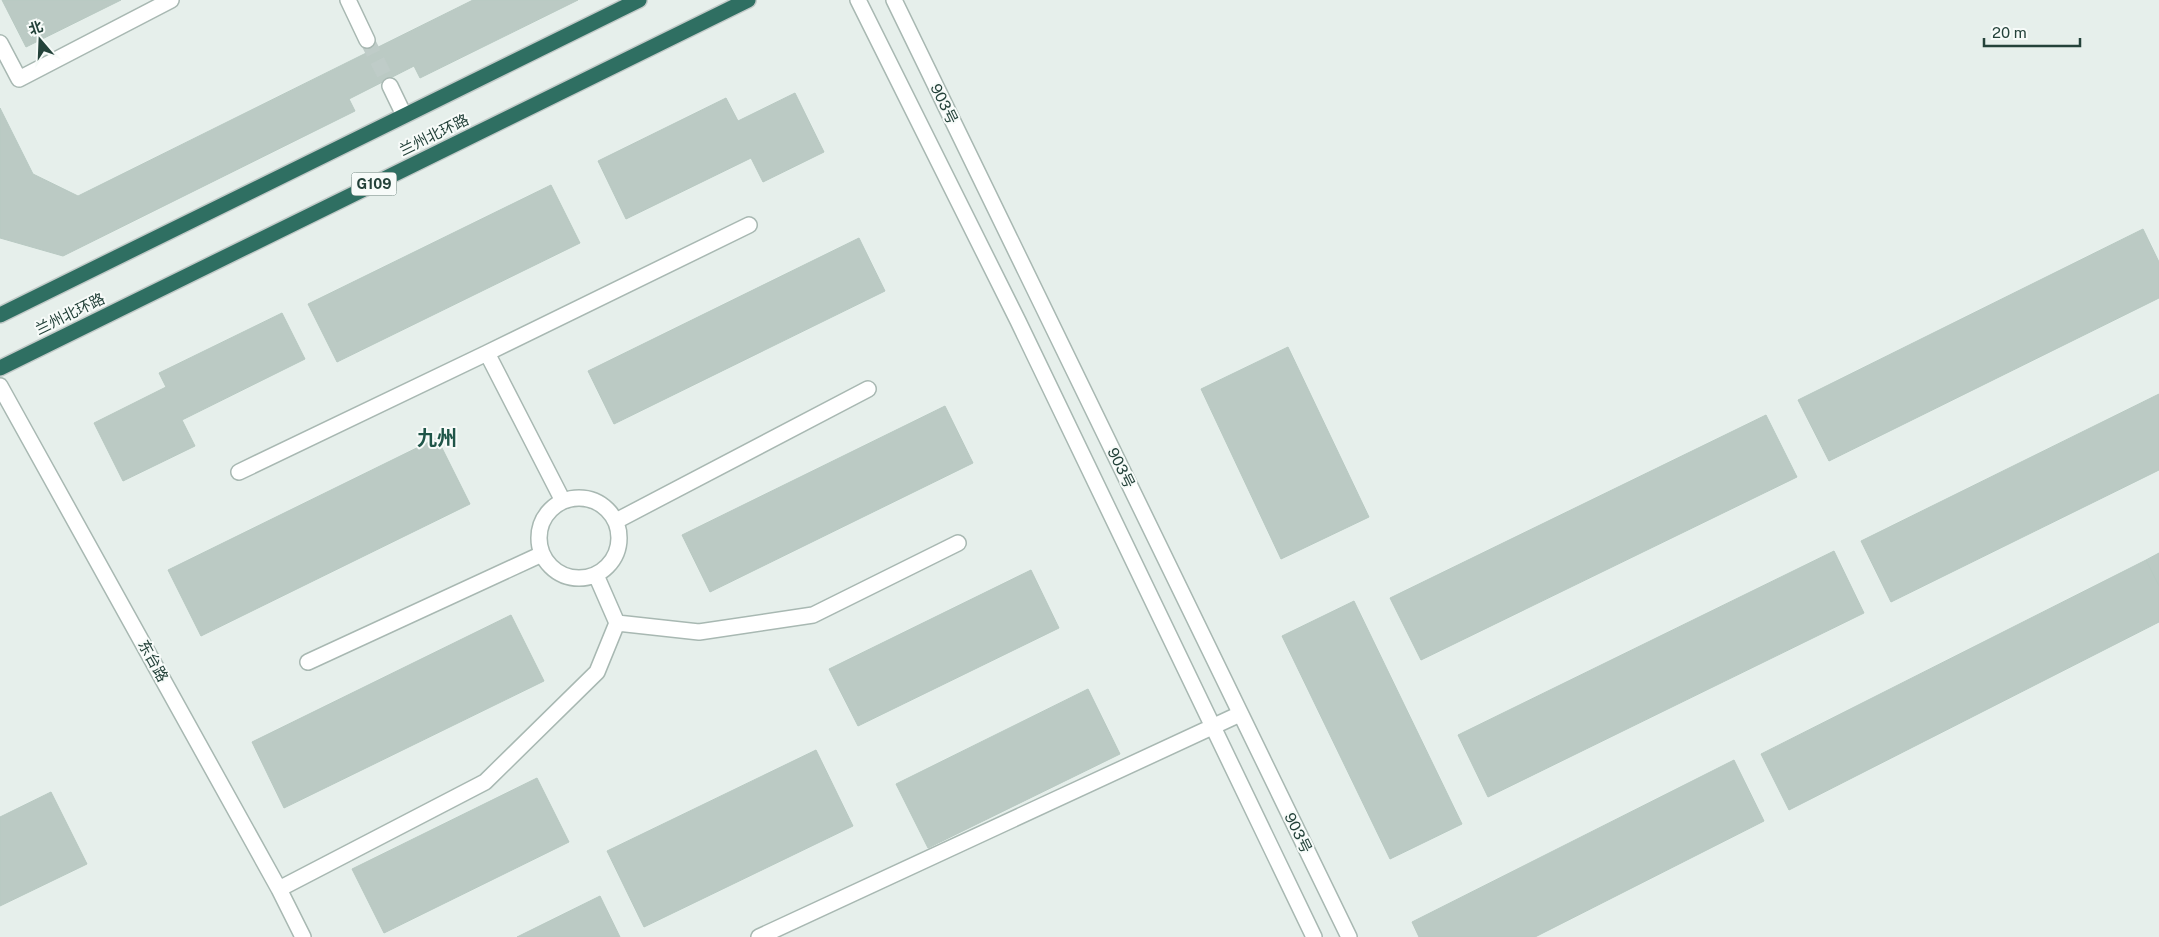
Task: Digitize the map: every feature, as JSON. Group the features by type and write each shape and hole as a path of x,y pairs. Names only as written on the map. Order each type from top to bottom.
{"highway":[{"name":"兰州北环路","path":"0,315 639,0"},
{"name":"兰州北环路","path":"0,368 748,0"}],"street":[{"path":"0,43 19,79 172,0"},
{"path":"348,0 367,40"},
{"path":"858,0 1018,321 1314,937"},
{"name":"903号","path":"894,0 1349,937"},
{"path":"390,86 404,115"},
{"path":"238,472 749,225"},
{"path":"487,353 563,501"},
{"name":"东台路","path":"0,386 279,888 303,937"},
{"path":"616,521 868,389"},
{"path":"578,497 594,500 608,508 616,521 620,537 617,552 608,566 596,575 580,578 564,576 551,567 542,554 538,539 541,523 550,510 563,501 578,497"},
{"path":"617,623 698,632 813,614 958,543"},
{"path":"308,662 542,554"},
{"path":"279,888 485,782 597,672 617,623 596,575"},
{"path":"759,937 1240,714"}],"building":[{"path":"2,0 121,0 26,47"},
{"path":"473,0 578,0 420,78 414,66 349,99 355,111 63,256 0,238 0,108 33,174 78,196"},
{"path":"795,93 824,152 763,182 751,158 626,219 598,161 726,98 738,121"},
{"path":"551,185 580,243 337,362 308,304"},
{"path":"2143,229 2159,262 2159,298 1829,461 1798,400"},
{"path":"859,238 885,291 614,424 588,371"},
{"path":"282,313 305,359 182,420 195,446 123,481 94,423 166,387 159,373"},
{"path":"1288,347 1369,517 1281,559 1201,389"},
{"path":"2159,394 2159,470 1891,602 1861,541"},
{"path":"945,406 973,463 710,592 682,535"},
{"path":"1766,415 1797,477 1421,660 1390,598"},
{"path":"437,438 470,504 201,636 168,570"},
{"path":"1834,551 1864,613 1488,797 1458,735"},
{"path":"2159,553 2159,586 2146,560"},
{"path":"2146,560 2159,586 2159,622 1789,810 1761,754"},
{"path":"1031,570 1059,628 858,726 829,669"},
{"path":"1354,601 1462,824 1390,859 1282,636"},
{"path":"511,615 544,681 284,808 252,742"},
{"path":"1088,689 1120,754 928,848 896,784"},
{"path":"816,750 853,826 644,927 607,851"},
{"path":"1734,760 1764,821 1535,937 1419,937 1412,922"},
{"path":"537,778 569,842 384,933 352,869"},
{"path":"51,792 87,864 0,906 0,817"},
{"path":"600,896 620,937 517,937"}],"tunnel":[{"path":"367,40 390,86"}],"district":[{"name":"九州","path":"437,438"}]}
